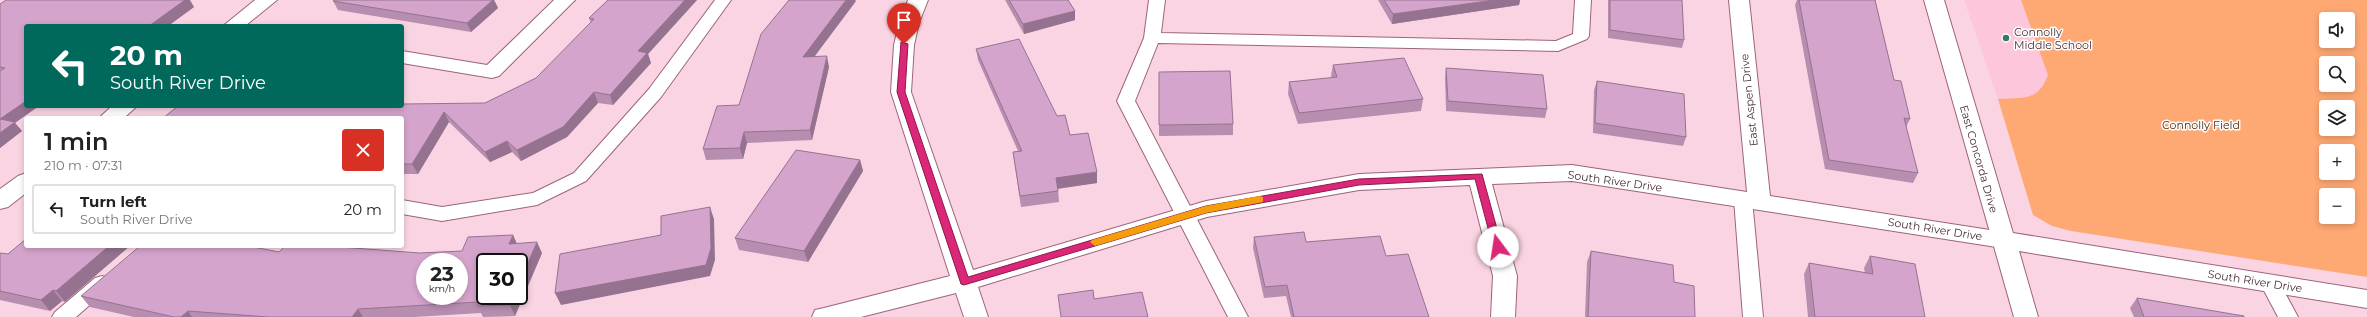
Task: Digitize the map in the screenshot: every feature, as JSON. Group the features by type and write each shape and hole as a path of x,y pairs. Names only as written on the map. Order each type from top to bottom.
{"street":[{"path":"236,24 267,0"},
{"path":"404,57 492,72 565,0"},
{"path":"918,0 908,20 902,56 901,92 976,317"},
{"name":"East Aspen Drive","path":"1740,0 1751,200"},
{"name":"East Concorda Drive","path":"1934,0 2026,317"},
{"path":"113,116 123,108"},
{"name":"South River Drive","path":"824,317 964,282 1206,209 1359,182 1572,173 1751,200 2367,299"},
{"path":"1479,176 1505,276 1503,317"},
{"path":"0,201 24,183"}],"lane":[{"path":"404,207 442,214 537,199 580,177 655,93 723,0"},
{"path":"1157,0 1152,38 1126,101 1184,216 1238,317"},
{"path":"1152,38 1558,46 1581,36 1583,0"},
{"path":"1751,200 1753,317"},
{"path":"62,317 115,271"},
{"path":"2270,283 2288,317"}],"shaded area":[{"name":"Connolly Middle School","path":"1964,0 2021,0 2049,75 2043,89 2031,97 1998,99"}],"green space":[{"name":"Connolly Field","path":"2021,0 2367,0 2367,277 2071,231 2052,226 2033,215 1998,99 2022,98 2029,96 2039,90 2044,84 2048,75"}],"building":[{"path":"6,0 185,0 152,24 24,24 24,102 0,119 0,71 5,68 0,67 0,4"},
{"path":"493,0 467,23 333,1"},
{"path":"608,0 685,0 638,51 647,53 610,95 594,92 563,127 517,150 507,141 485,152 444,112 412,164 404,164 404,116 166,116 176,108 404,108 404,104 485,103 536,78 594,19 589,18"},
{"path":"789,0 846,0 803,57 827,56 810,130 744,132 740,148 703,149 717,106 739,105 761,34"},
{"path":"1009,0 1068,0 1075,11 1023,24"},
{"path":"1384,0 1495,0 1393,14"},
{"path":"1610,0 1682,0 1684,40 1610,30"},
{"path":"1799,0 1875,0 1894,80 1901,81 1910,119 1904,118 1918,173 1829,160"},
{"path":"1019,39 1057,116 1065,115 1070,135 1088,133 1097,172 1056,178 1058,191 1020,196 1013,152 1022,151 976,49"},
{"path":"1404,58 1423,99 1299,113 1289,82 1337,77 1333,65"},
{"path":"1446,68 1543,75 1547,109 1448,101"},
{"path":"1230,71 1233,124 1159,125 1159,72"},
{"path":"1597,81 1684,94 1686,137 1595,123"},
{"path":"0,119 15,122 0,133"},
{"path":"796,150 860,160 804,251 735,238"},
{"path":"710,207 711,248 706,265 555,293 560,254 661,235 661,216"},
{"path":"1304,232 1306,242 1380,236 1386,256 1408,254 1429,317 1294,317 1287,285 1265,287 1254,237"},
{"path":"513,235 509,244 537,242 528,263 528,253 476,253 476,302 468,303 468,253 420,253 462,251 468,237"},
{"path":"24,241 24,248 107,248 56,291 53,290 41,300 0,291 0,253 8,254"},
{"path":"138,248 258,248 279,252 283,248 353,248 420,253 416,253 416,305 427,305 358,309 352,317 268,317 188,311 181,317 174,317 81,296"},
{"path":"1591,251 1673,265 1674,282 1694,286 1695,317 1588,317"},
{"path":"1870,256 1915,264 1925,317 1815,317 1809,263 1873,274"},
{"path":"1093,290 1094,299 1142,292 1148,317 1061,317 1058,295"},
{"path":"2137,298 2244,316 2244,317 2144,317"},
{"path":"478,305 510,305 477,306"}],"slow traffic":[{"path":"1095,242 1206,209 1259,200"}],"place":[{"name":"Connolly Middle School","path":"2006,38"}],"route":[{"path":"904,44 902,56 901,92 964,282 1206,209 1359,182 1479,176 1498,247"}]}
